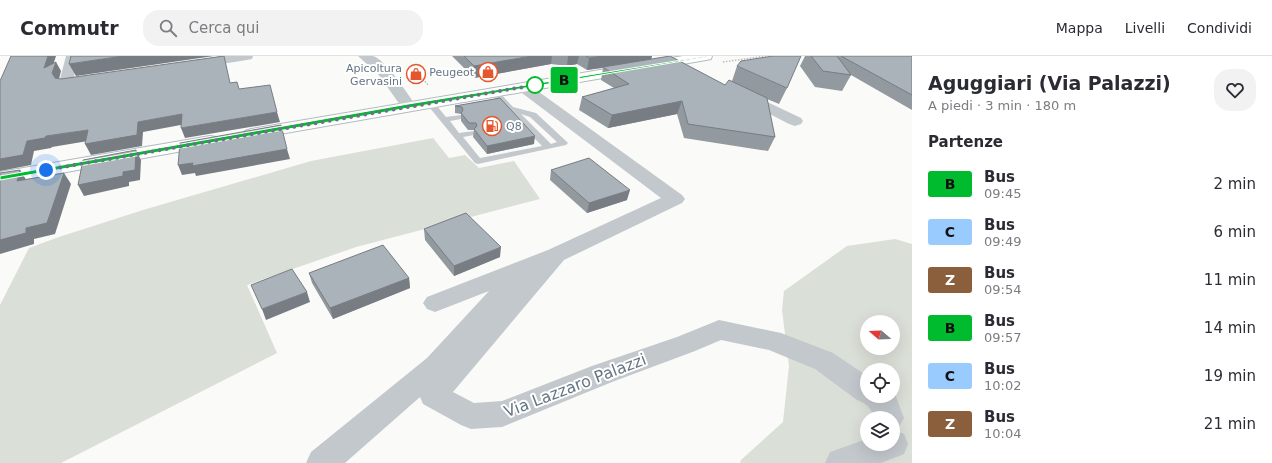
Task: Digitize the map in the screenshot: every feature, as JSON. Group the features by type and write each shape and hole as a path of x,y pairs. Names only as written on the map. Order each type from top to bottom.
{"main road":[{"path":"240,136 429,102 706,56"},
{"path":"0,178 224,138"}],"street":[{"path":"72,56 66,83 105,77"},
{"path":"184,65 247,56"},
{"path":"364,56 374,61 408,106"},
{"path":"677,61 700,72"},
{"path":"727,86 794,121"},
{"name":"Via Lazzaro Palazzi","path":"435,303 556,255 675,199 523,87"},
{"name":"Via Lazzaro Palazzi","path":"556,255 433,395 471,416 502,414 602,374 686,344 719,330 772,340 824,361 860,386"},
{"name":"Via Lazzaro Palazzi","path":"322,463 436,366 524,268"},
{"path":"841,463 874,451"}],"lane":[{"path":"494,92 520,122 549,146"},
{"path":"429,102 478,161 563,143 533,115 509,110"},
{"path":"446,123 461,120"},
{"path":"457,136 471,133"}],"path":[{"path":"720,62 766,56"}],"shaded area":[{"path":"433,138 449,158 465,155 479,168 514,161 540,199 356,247 247,285 277,353 61,463 0,463 0,305 29,248 143,210 311,161"},
{"path":"895,239 912,244 912,463 740,463 741,460 783,422 789,366 782,310 784,291 847,246"}],"building":[{"path":"11,56 48,56 44,68 56,62 52,73 55,78 61,79 224,56 230,83 237,82 239,89 270,85 277,112 181,128 182,114 138,122 137,135 85,144 88,130 46,136 45,138 27,141 23,155 0,159 0,81"},
{"path":"71,56 123,56 69,64"},
{"path":"464,56 532,56 474,66"},
{"path":"586,56 602,56 589,58"},
{"path":"670,56 725,85 729,80 767,98 775,137 688,124 682,101 612,115 582,97 629,84 603,67"},
{"path":"773,56 801,56 787,88 737,66 741,61"},
{"path":"811,56 837,56 851,75 823,71"},
{"path":"841,56 912,56 912,95"},
{"path":"500,98 535,136 487,146 474,129 477,126 476,123 469,123 461,113 463,110 462,107 455,106"},
{"path":"281,125 287,149 192,166 193,163 178,165 180,143"},
{"path":"136,150 135,170 123,172 123,176 78,185 83,160"},
{"path":"589,158 630,190 589,203 551,170"},
{"path":"20,170 17,181 64,173 47,223 26,228 26,233 0,240 0,173"},
{"path":"466,213 501,247 454,266 424,229"},
{"path":"383,245 409,278 330,308 309,273"},
{"path":"292,269 307,292 262,309 251,285"}],"bus line":[{"name":"B","path":"0,178 408,106 706,56"}],"place":[{"name":"Peugeot","path":"488,72"},
{"name":"Apicoltura Gervasini","path":"416,74"},
{"name":"Q8","path":"492,126"}],"route":[{"path":"46,170 535,85"}]}
